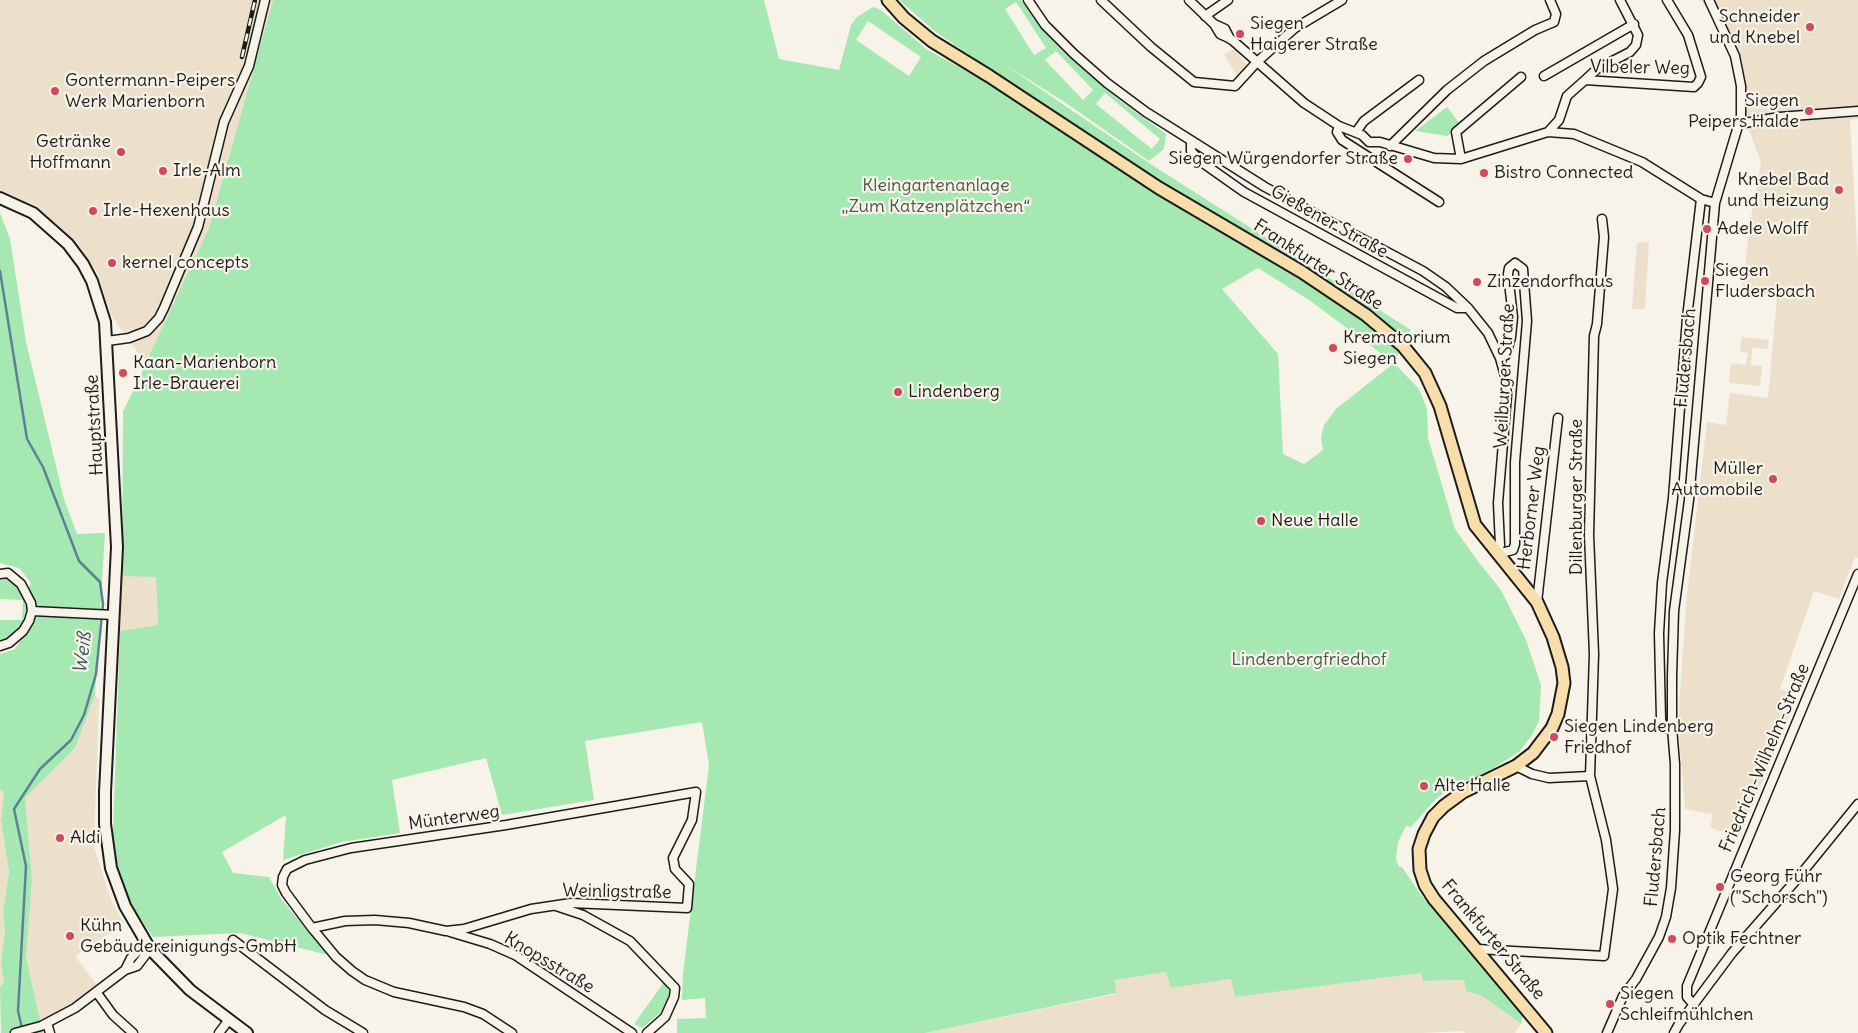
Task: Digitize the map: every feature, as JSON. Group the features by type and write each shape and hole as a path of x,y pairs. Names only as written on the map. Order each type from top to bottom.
{"main road":[{"name":"Frankfurter Straße","path":"888,0 904,18 932,41 1159,188 1302,272 1366,316 1404,346 1426,373 1440,406 1475,525 1536,602 1553,637 1562,667 1564,684 1558,714 1552,728 1533,752 1516,766 1464,792 1444,806 1433,818 1424,834 1420,849 1420,870 1425,885 1546,1033"},
{"name":"Hauptstraße","path":"0,198 33,213 68,244 83,264 99,299 107,341 116,521 110,615 105,792 106,839 112,868 120,893 140,936 150,949 190,990 228,1021 247,1033"},
{"path":"1531,1013 1540,1033"}],"street":[{"path":"107,341 129,338 147,331 164,308 198,227 224,122 249,66 265,0"},
{"name":"Gießener Straße","path":"1028,0 1045,25 1100,77 1191,143 1265,187 1423,271 1446,287 1468,308 1488,333 1500,358 1507,395 1498,503 1500,545 1497,554"},
{"path":"1101,0 1151,47 1194,82 1235,86 1256,62 1295,28 1341,0"},
{"path":"1189,0 1214,24 1225,29 1231,39 1304,103 1340,126 1359,134 1371,135 1380,142 1390,146 1434,158 1461,159 1548,132 1574,134 1642,162 1701,199 1715,203"},
{"path":"1205,16 1228,0"},
{"path":"1390,146 1451,87 1484,61 1535,30 1554,22 1556,14 1550,0"},
{"path":"1585,80 1597,70 1630,52 1636,45 1638,35 1620,0"},
{"name":"Vilbeler Weg","path":"1548,132 1558,120 1567,96 1585,80 1694,87 1698,83 1701,77 1688,35 1667,0"},
{"name":"Fludersbach","path":"1662,737 1668,728 1674,611 1689,500 1715,203 1741,116 1741,86 1735,56 1709,0"},
{"path":"1544,76 1634,24"},
{"path":"1461,159 1456,132 1521,77"},
{"path":"1359,134 1364,122 1419,80"},
{"path":"1739,124 1779,118 1858,111"},
{"path":"1340,126 1337,132 1342,140 1438,202"},
{"name":"Gießener Straße","path":"1191,143 1191,152 1200,161 1244,192 1449,304 1457,308 1468,308"},
{"name":"Fludersbach","path":"1607,1033 1623,996 1648,958 1666,917 1671,888 1675,830 1675,764 1659,668 1662,583 1673,498 1687,327 1701,199"},
{"name":"Dillenburger Straße","path":"1477,950 1604,956 1613,888 1606,840 1590,776 1594,654 1589,478 1594,336 1597,324 1604,237 1602,219"},
{"name":"Weilburger Straße","path":"1497,554 1513,550 1515,544 1515,462 1527,321 1523,269 1515,264 1509,268 1508,274 1513,317 1511,337 1506,355 1500,358"},
{"name":"Herborner Weg","path":"1536,602 1558,418"},
{"path":"0,574 8,573 21,584 31,603 32,611 30,621 23,631 9,643 0,646"},
{"name":"Friedrich-Wilhelm-Straße","path":"1693,1004 1687,997 1687,986 1858,574"},
{"path":"32,611 110,615"},
{"path":"1516,766 1532,774 1549,778 1590,776"},
{"name":"Weinligstraße","path":"312,928 345,921 375,920 409,923 446,931 464,929 531,909 571,903 686,908 689,884 675,869 673,858 692,820 696,792"},
{"name":"Münterweg","path":"312,928 282,885 287,869 305,860 351,848 506,825 696,792"},
{"path":"1674,1033 1693,1004 1732,953 1798,879 1858,804"},
{"path":"554,905 583,915 630,941 675,988 674,997 665,1018 647,1033"},
{"path":"312,928 336,957 365,980 394,992 464,1007 497,1023 512,1033"},
{"name":"Knopsstraße","path":"446,931 490,944 515,956 632,1033"},
{"path":"233,940 325,1010 363,1033"},
{"path":"15,1033 47,1023 69,1012 97,993 125,970 131,958 138,951 150,949"},
{"path":"97,993 113,1014 134,1033"},
{"path":"219,1033 228,1021"},
{"path":"47,1023 50,1033"}],"shaded area":[{"path":"0,0 273,0 209,228 147,365 111,315 97,272 75,246 37,209 0,195"},
{"path":"1701,0 1858,0 1858,119 1850,120 1858,260 1858,558 1855,557 1839,599 1814,591 1780,689 1797,697 1740,836 1710,828 1713,814 1685,809 1678,724 1686,603 1707,422 1726,425 1730,393 1768,398 1777,296 1742,289 1751,216 1761,162 1745,120 1736,56"},
{"path":"1236,48 1249,71 1238,78 1224,54"},
{"path":"1649,242 1645,309 1632,309 1637,243"},
{"path":"1742,337 1769,340 1768,349 1752,348 1751,365 1762,366 1760,386 1729,383 1731,363 1746,365 1748,353 1740,352"},
{"path":"122,576 156,576 158,625 120,631"},
{"path":"95,695 99,699 94,847 111,900 124,923 75,956 96,984 97,993 41,1026 26,958 32,880 25,798 75,748"},
{"path":"0,789 4,792 1,821 9,872 3,912 5,931 1,962 4,982 0,987"},
{"path":"1167,972 1171,988 1232,979 1235,996 1422,973 1423,981 1464,980 1466,991 1482,996 1521,1024 1515,1033 1466,1033 1461,1031 1421,1033 925,1033 1116,994 1114,980"}],"green space":[{"path":"273,0 764,0 779,59 839,70 851,25 857,17 873,7 881,10 926,49 984,81 1157,192 1299,275 1363,318 1401,349 1394,363 1419,389 1427,409 1428,438 1455,529 1501,590 1526,640 1541,685 1539,721 1532,735 1519,752 1487,772 1450,788 1436,799 1411,827 1406,826 1398,842 1396,859 1399,867 1402,867 1421,895 1523,1015 1521,1024 1482,996 1466,991 1464,980 1423,981 1421,973 1235,997 1231,979 1171,988 1166,972 1115,980 1116,993 925,1033 677,1033 677,1019 706,1018 705,998 682,1000 683,973 709,765 702,722 585,741 594,800 502,815 486,758 392,780 400,833 342,842 283,860 286,815 222,852 233,873 269,877 282,900 328,955 240,933 153,937 130,903 117,869 113,833 120,631 158,625 156,577 122,576 123,412 209,228","holes":["868,21 921,57 909,76 856,40","1258,268 1309,300 1394,363 1336,409 1324,425 1321,437 1323,450 1304,464 1283,454 1278,354 1222,289"]},
{"path":"899,0 1021,0 1050,38 1066,54 1118,99 1166,134 1164,149 1149,161 1066,103 1004,64 1149,163 1411,330 1404,344 1161,186 936,32","holes":["1016,2 1046,48 1034,55 1005,9","1056,51 1093,90 1083,100 1045,60","1105,93 1160,139 1152,149 1096,104"]},
{"path":"1447,107 1461,125 1447,136 1415,131"},
{"path":"0,213 10,239 26,342 64,499 77,534 105,533 95,695 75,748 25,798 32,880 26,958 43,1033 1,1033 0,987 4,982 1,962 5,931 3,912 9,872 1,821 4,792 0,789 0,654 15,649 26,633 0,646 0,620 22,620 23,600 0,599 0,574 27,591 31,583 19,568 0,563"},
{"path":"664,982 669,994 661,1012 642,1028 634,1024"}],"waterway":[{"name":"Weiß","path":"0,271 27,439 43,467 79,561 100,582 103,604 96,674 84,715 71,740 40,769 14,809 26,866 18,1011 22,1028"}],"railway":[{"path":"242,57 255,0"}],"place":[{"name":"Schneider und Knebel","path":"1810,27"},
{"name":"Siegen Haigerer Straße","path":"1240,34"},
{"name":"Gontermann-Peipers Werk Marienborn","path":"55,91"},
{"name":"Siegen Peipers Halde","path":"1809,111"},
{"name":"Getränke Hoffmann","path":"121,152"},
{"name":"Siegen Würgendorfer Straße","path":"1408,159"},
{"name":"Irle-Alm","path":"163,171"},
{"name":"Bistro Connected","path":"1484,173"},
{"name":"Knebel Bad und Heizung","path":"1839,190"},
{"name":"Irle-Hexenhaus","path":"93,211"},
{"name":"Adele Wolff","path":"1707,229"},
{"name":"kernel concepts","path":"112,263"},
{"name":"Siegen Fludersbach","path":"1705,281"},
{"name":"Zinzendorfhaus","path":"1477,282"},
{"name":"Krematorium Siegen","path":"1333,348"},
{"name":"Kaan-Marienborn Irle-Brauerei","path":"123,373"},
{"name":"Lindenberg","path":"898,392"},
{"name":"Müller Automobile","path":"1773,479"},
{"name":"Neue Halle","path":"1261,521"},
{"name":"Siegen Lindenberg Friedhof","path":"1554,737"},
{"name":"Alte Halle","path":"1424,786"},
{"name":"Aldi","path":"60,838"},
{"name":"Georg Führ (\"Schorsch\")","path":"1720,887"},
{"name":"Kühn Gebäudereinigungs-GmbH","path":"70,936"},
{"name":"Optik Fechtner","path":"1672,939"},
{"name":"Siegen Schleifmühlchen","path":"1610,1004"}],"park label":[{"name":"Kleingartenanlage „Zum Katzenplätzchen“","path":"936,196"},
{"name":"Lindenbergfriedhof","path":"1309,660"}]}
